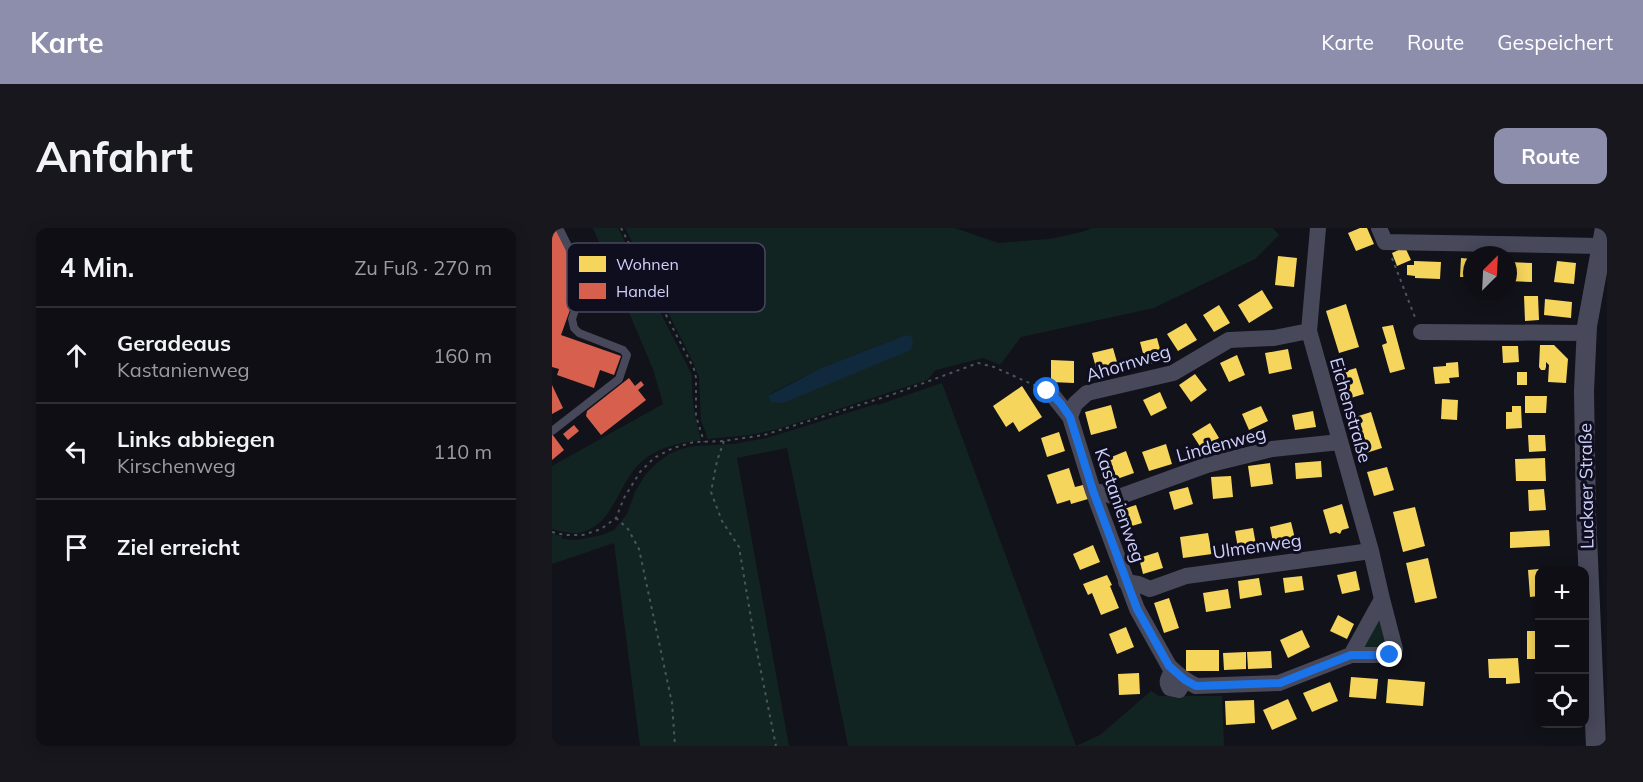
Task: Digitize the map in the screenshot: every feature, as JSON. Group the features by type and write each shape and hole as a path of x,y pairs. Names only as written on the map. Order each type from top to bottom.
{"street":[{"name":"Eichenstraße","path":"1318,228 1309,332 1371,551 1395,649 1390,655 1351,655"},
{"path":"1382,235 1603,237"},
{"name":"Luckaer Straße","path":"1596,746 1586,513 1584,391 1587,333 1603,237"},
{"name":"Ahornweg","path":"1070,417 1075,404 1087,393 1173,373 1229,340 1274,338 1309,332"},
{"path":"1421,332 1587,333"},
{"path":"1050,392 1087,393"},
{"name":"Kastanienweg","path":"1050,392 1070,417 1093,491 1137,609 1176,672 1196,686 1280,683 1351,655"},
{"name":"Lindenweg","path":"1116,498 1207,465 1272,449 1340,442"},
{"path":"1093,491 1116,498 1103,518"},
{"name":"Ulmenweg","path":"1150,589 1186,576 1371,551"},
{"path":"1126,582 1150,589 1137,609"},
{"path":"1351,655 1382,599"}],"lane":[{"path":"560,228 567,243"},
{"path":"552,431 619,379 627,355 624,350 579,333 574,328 572,319 574,312"}],"path":[{"path":"621,228 629,243"},
{"path":"1382,235 1421,332"},
{"path":"664,312 694,369 696,416 705,442"},
{"path":"552,532 583,535 601,529 616,518 624,498 640,472 654,458 673,448 694,442 724,441 764,435 891,395 978,363 994,367 1050,392"},
{"path":"724,441 717,461 711,492 722,521 739,546 776,746"},
{"path":"616,518 628,530 639,549 672,703 675,746"}],"green space":[{"path":"593,228 618,228 626,243 599,243"},
{"path":"625,228 955,228 998,243 1049,239 1092,228 1273,228 1279,235 1255,259 1154,308 1021,337 1000,365 983,358 936,370 927,380 778,429 749,435 707,439 701,421 699,377 668,312 765,312 765,243 633,243","holes":["906,335 768,395 821,368"]},
{"path":"629,312 660,312 692,375 694,408 701,440 669,447 641,462 626,481 608,513 591,529 573,533 552,529 552,466 663,404 653,369"},
{"path":"942,383 1076,746 848,746 787,448 737,458 789,746 640,746 614,543 552,564 552,534 562,536 562,539 577,540 614,530 627,514 635,492 645,475 669,454 681,449 767,438"},
{"path":"1379,615 1387,649 1361,649"},
{"path":"1151,691 1159,696 1222,696 1224,746 1076,746 1100,735"}],"water":[{"path":"906,335 912,337 911,350 783,403 771,402 768,396 821,368"}],"building: Wohnen":[{"path":"1367,228 1374,244 1356,251 1348,233"},
{"path":"1405,247 1411,260 1397,266 1392,253"},
{"path":"1278,256 1297,258 1294,287 1275,285"},
{"path":"1461,258 1463,258 1463,277 1460,277"},
{"path":"1414,261 1441,262 1440,279 1415,278 1415,276 1407,275 1407,265 1414,265"},
{"path":"1557,261 1576,263 1574,284 1554,282"},
{"path":"1517,262 1532,263 1532,282 1517,281"},
{"path":"1262,290 1273,308 1249,323 1238,305"},
{"path":"1524,296 1538,296 1539,320 1525,321"},
{"path":"1545,299 1572,302 1571,318 1544,315"},
{"path":"1346,304 1359,347 1339,353 1326,311"},
{"path":"1219,305 1230,323 1214,332 1203,315"},
{"path":"1186,323 1197,340 1178,351 1167,334"},
{"path":"1393,325 1405,369 1390,373 1382,345 1387,343 1382,327"},
{"path":"1157,338 1163,360 1146,365 1140,342"},
{"path":"1540,345 1554,345 1568,359 1566,383 1548,382 1549,365 1546,362 1545,370 1539,367"},
{"path":"1502,346 1518,346 1519,362 1503,363"},
{"path":"1113,348 1119,369 1098,375 1092,353"},
{"path":"1288,349 1292,369 1269,374 1265,353"},
{"path":"1237,355 1245,375 1229,382 1220,363"},
{"path":"1051,360 1074,361 1074,383 1051,382"},
{"path":"1458,362 1459,377 1449,378 1450,383 1435,384 1433,367"},
{"path":"1356,368 1364,394 1344,400 1336,374"},
{"path":"1517,372 1527,372 1527,385 1517,385"},
{"path":"1195,374 1207,390 1191,402 1179,385"},
{"path":"1022,386 1042,417 1019,432 1013,422 1006,427 993,406"},
{"path":"1160,392 1167,408 1151,416 1143,400"},
{"path":"1525,396 1547,396 1546,413 1525,413"},
{"path":"1442,399 1458,400 1457,420 1441,419"},
{"path":"1111,405 1117,428 1091,435 1085,412"},
{"path":"1261,406 1268,421 1249,430 1242,414"},
{"path":"1512,406 1521,406 1522,428 1506,429 1506,412 1512,412"},
{"path":"1313,411 1316,427 1295,430 1292,415"},
{"path":"1371,412 1382,448 1360,455 1349,419"},
{"path":"1210,423 1219,438 1201,448 1192,434"},
{"path":"1059,432 1065,451 1047,457 1041,438"},
{"path":"1528,435 1545,435 1546,451 1529,452"},
{"path":"1166,444 1172,464 1149,471 1142,452"},
{"path":"1126,451 1134,473 1117,479 1109,458"},
{"path":"1545,458 1546,481 1516,481 1515,459"},
{"path":"1321,461 1322,477 1296,479 1295,463"},
{"path":"1270,463 1273,484 1251,487 1248,466"},
{"path":"1387,467 1394,490 1374,496 1367,472"},
{"path":"1069,468 1075,487 1083,485 1088,499 1071,504 1070,500 1057,504 1047,475"},
{"path":"1231,476 1233,497 1213,499 1211,477"},
{"path":"1188,487 1193,504 1174,510 1169,492"},
{"path":"1544,489 1546,510 1529,511 1528,490"},
{"path":"1342,504 1349,528 1342,530 1340,534 1336,532 1330,534 1323,510"},
{"path":"1136,505 1142,523 1125,528 1120,510"},
{"path":"1415,507 1425,546 1403,552 1393,512"},
{"path":"1291,522 1296,543 1274,547 1270,527"},
{"path":"1253,528 1256,545 1238,548 1235,531"},
{"path":"1549,530 1550,546 1510,548 1510,532"},
{"path":"1208,533 1212,554 1183,558 1180,537"},
{"path":"1093,545 1100,562 1080,570 1073,554"},
{"path":"1158,552 1163,568 1143,574 1139,558"},
{"path":"1428,558 1437,598 1415,603 1406,563"},
{"path":"1535,569 1535,596 1530,597 1528,570"},
{"path":"1356,571 1360,590 1342,594 1337,575"},
{"path":"1107,575 1119,608 1101,615 1092,593 1088,595 1083,584"},
{"path":"1302,576 1304,590 1285,593 1283,578"},
{"path":"1259,578 1262,595 1240,599 1238,581"},
{"path":"1228,589 1231,608 1206,612 1203,593"},
{"path":"1169,598 1179,628 1164,633 1154,603"},
{"path":"1338,615 1354,624 1347,639 1330,631"},
{"path":"1126,627 1134,647 1117,654 1109,634"},
{"path":"1302,630 1310,647 1288,658 1280,640"},
{"path":"1527,631 1535,631 1535,659 1527,659"},
{"path":"1186,650 1219,650 1219,671 1186,671"},
{"path":"1271,651 1272,668 1248,669 1247,652"},
{"path":"1246,652 1246,669 1224,670 1223,653"},
{"path":"1518,658 1520,683 1506,684 1506,678 1489,678 1488,659"},
{"path":"1139,673 1140,694 1119,695 1118,674"},
{"path":"1351,677 1378,679 1376,699 1349,697"},
{"path":"1388,679 1425,682 1423,706 1386,703"},
{"path":"1330,682 1338,701 1312,712 1303,693"},
{"path":"1288,699 1297,719 1272,730 1263,710"},
{"path":"1254,700 1255,723 1226,725 1225,701"}],"building: Handel":[{"path":"552,228 556,228 567,250 567,312 569,312 561,335 621,356 614,375 600,370 594,388 557,375 559,369 552,367"},
{"path":"629,378 635,386 641,381 644,385 638,390 646,400 601,435 586,416 587,411"},
{"path":"552,385 563,408 552,414"},
{"path":"574,425 579,431 568,440 563,434"},
{"path":"552,434 564,450 552,460"}],"route":[{"path":"1047,391 1061,404 1070,417 1093,491 1137,609 1169,666 1185,680 1196,686 1280,683 1351,655 1390,655"}]}
